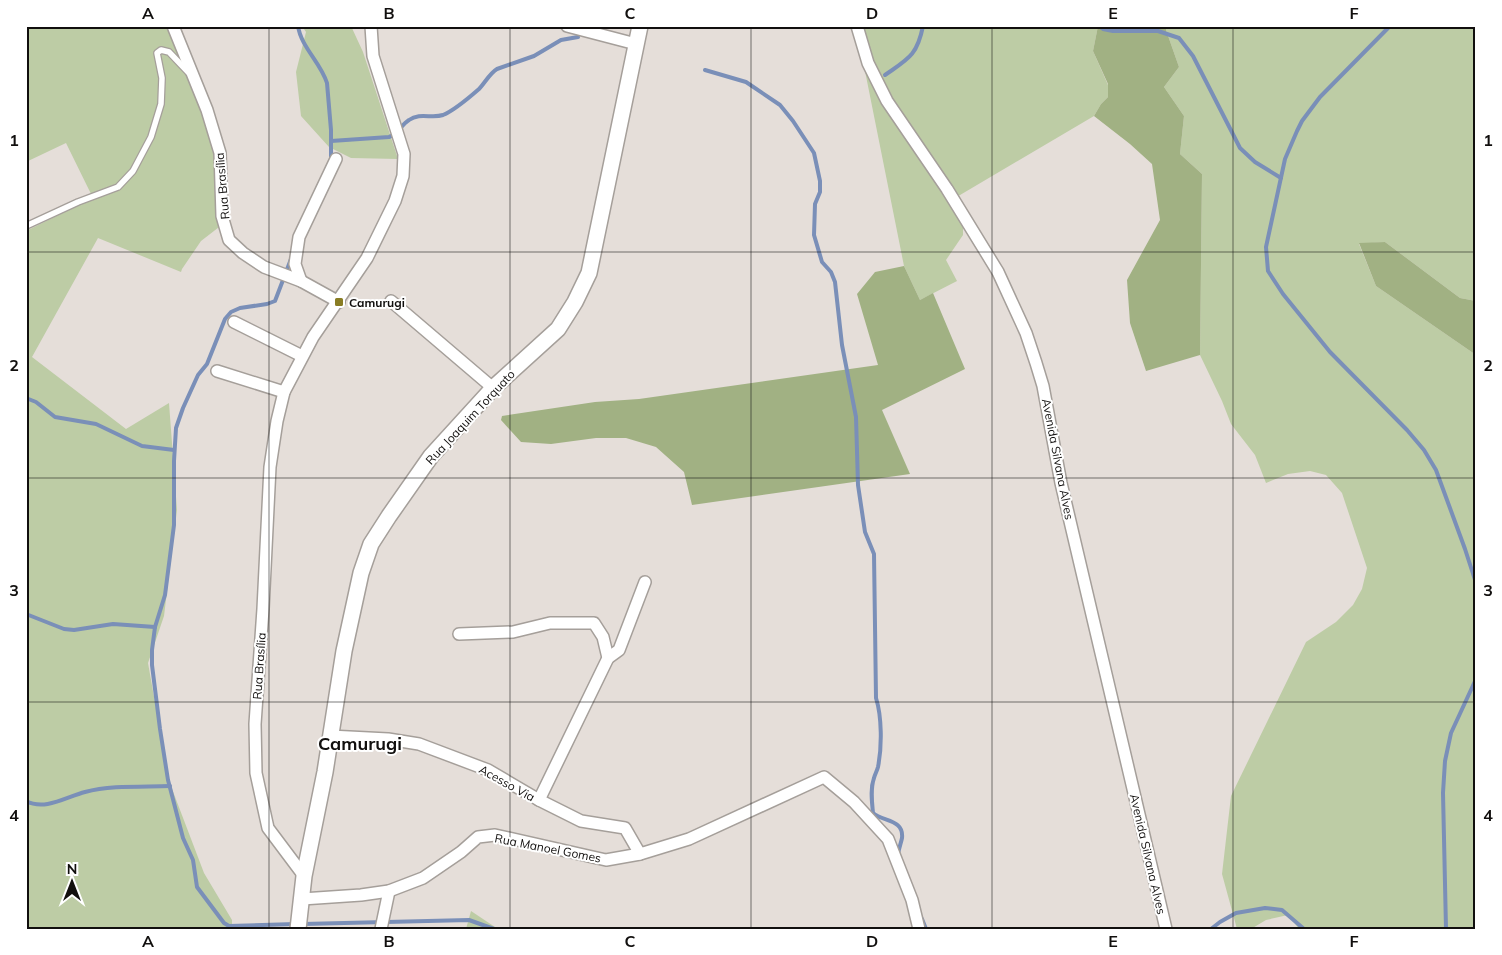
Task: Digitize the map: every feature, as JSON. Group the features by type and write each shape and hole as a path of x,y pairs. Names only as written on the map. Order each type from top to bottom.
{"street":[{"name":"Rua Brasília","path":"173,26 207,110 220,153 222,216 229,240 264,267 301,281 339,302"},
{"name":"Rua Brasília","path":"304,876 268,828 256,773 255,724 270,467 277,421 284,392 313,336 339,302 367,258 395,201 403,176 404,154 373,56 371,26"},
{"path":"567,26 636,44"},
{"name":"Rua Joaquim Torquato","path":"304,876 325,772 344,651 361,573 372,544 388,516 431,456 493,388 558,329 575,302 588,273 640,26"},
{"name":"Avenida Silvana Alves","path":"857,26 868,64 887,101 946,189 998,272 1028,341 1043,386 1061,483 1166,929"},
{"path":"301,281 295,264 298,237 336,159"},
{"path":"391,301 493,388"},
{"path":"234,322 302,356"},
{"path":"217,371 284,392"},
{"path":"539,800 608,658 619,650 645,582"},
{"path":"458,634 513,632 550,623 594,623 603,637 608,658"},
{"name":"Acesso Via","path":"330,736 388,739 418,744 488,770 539,800 581,821 625,828 640,854"},
{"name":"Rua Manoel Gomes","path":"302,899 389,891 423,878 461,852 478,837 495,835 606,860 640,854 690,839 824,777 854,802 888,839 912,900 919,929"},
{"path":"298,929 304,876"},
{"path":"381,929 389,891"}],"lane":[{"path":"26,226 78,202 118,187 133,171 151,137 162,104 162,78 157,53 162,50 169,52 192,75"}],"green space":[{"path":"26,26 169,26 209,126 214,160 223,175 229,201 229,215 223,224 201,241 181,272 98,238 32,357 126,429 169,403 177,510 164,616 148,663 169,781 204,873 232,920 232,929 26,929 26,231 93,198 66,143 26,162"},
{"path":"302,26 351,26 363,52 398,159 351,158 329,147 301,116 296,72 306,32"},
{"path":"856,26 1098,26 1093,51 1108,85 1108,97 1094,116 955,198 963,227 963,235 946,260 957,281 920,300 904,266"},
{"path":"1098,26 1166,26 1179,67 1164,87 1184,116 1180,154 1202,174 1200,355 1146,371 1130,323 1127,280 1160,220 1152,164 1094,116 1108,97 1108,84 1093,51"},
{"path":"1166,26 1476,26 1476,301 1460,298 1385,242 1359,244 1376,286 1476,355 1476,929 1299,929 1288,915 1266,920 1251,929 1237,929 1222,874 1231,796 1306,642 1336,622 1353,605 1362,589 1367,568 1342,493 1326,475 1310,471 1288,474 1266,483 1255,455 1231,424 1200,355 1202,174 1180,154 1184,116 1164,87 1179,67"},
{"path":"1385,242 1460,298 1476,301 1476,355 1376,286 1359,243"},
{"path":"904,266 920,300 933,293 965,369 882,410 910,474 692,505 684,472 656,447 626,438 596,438 551,444 521,442 501,420 502,416 595,402 639,399 878,365 857,294 875,272"},
{"path":"471,911 495,927 497,929 466,929"}],"waterway":[{"path":"298,26 303,41 327,83 331,130 331,160"},
{"path":"885,75 910,56 918,44 923,26"},
{"path":"1099,26 1113,31 1158,31 1179,38 1193,56 1240,148 1255,162 1281,178"},
{"path":"1390,26 1320,97 1297,131 1285,159 1266,247 1268,271 1283,294 1330,352 1407,430 1424,450 1436,470 1476,583"},
{"path":"331,141 389,137 395,134 406,122 417,116 443,115 476,92 497,69 534,56 561,40 578,37"},
{"path":"705,70 746,82 780,105 814,153 820,181 820,192 815,204 814,235 822,262 831,272 835,282 842,345 856,417 858,485 865,532 874,554 876,698 881,741 878,767 872,787 873,813 900,827 902,838 898,854"},
{"path":"291,259 275,301 240,308 231,312 225,319 207,364 198,375 176,428 174,525 165,595 155,627 152,665 168,780 183,838 193,860 197,887 224,923 229,926 296,924"},
{"path":"26,398 36,402 55,417 96,424 142,446 174,450"},
{"path":"26,614 64,629 74,630 113,624 155,627"},
{"path":"1446,929 1443,793 1445,761 1451,733 1476,679"},
{"path":"26,801 41,805 105,788 170,786"},
{"path":"1211,929 1236,913 1265,908 1282,910 1304,929"},
{"path":"922,919 926,929"},
{"path":"303,924 469,920 494,929"}],"place":[{"name":"Camurugi","path":"339,302"}],"district":[{"name":"Camurugi","path":"360,743"}]}
